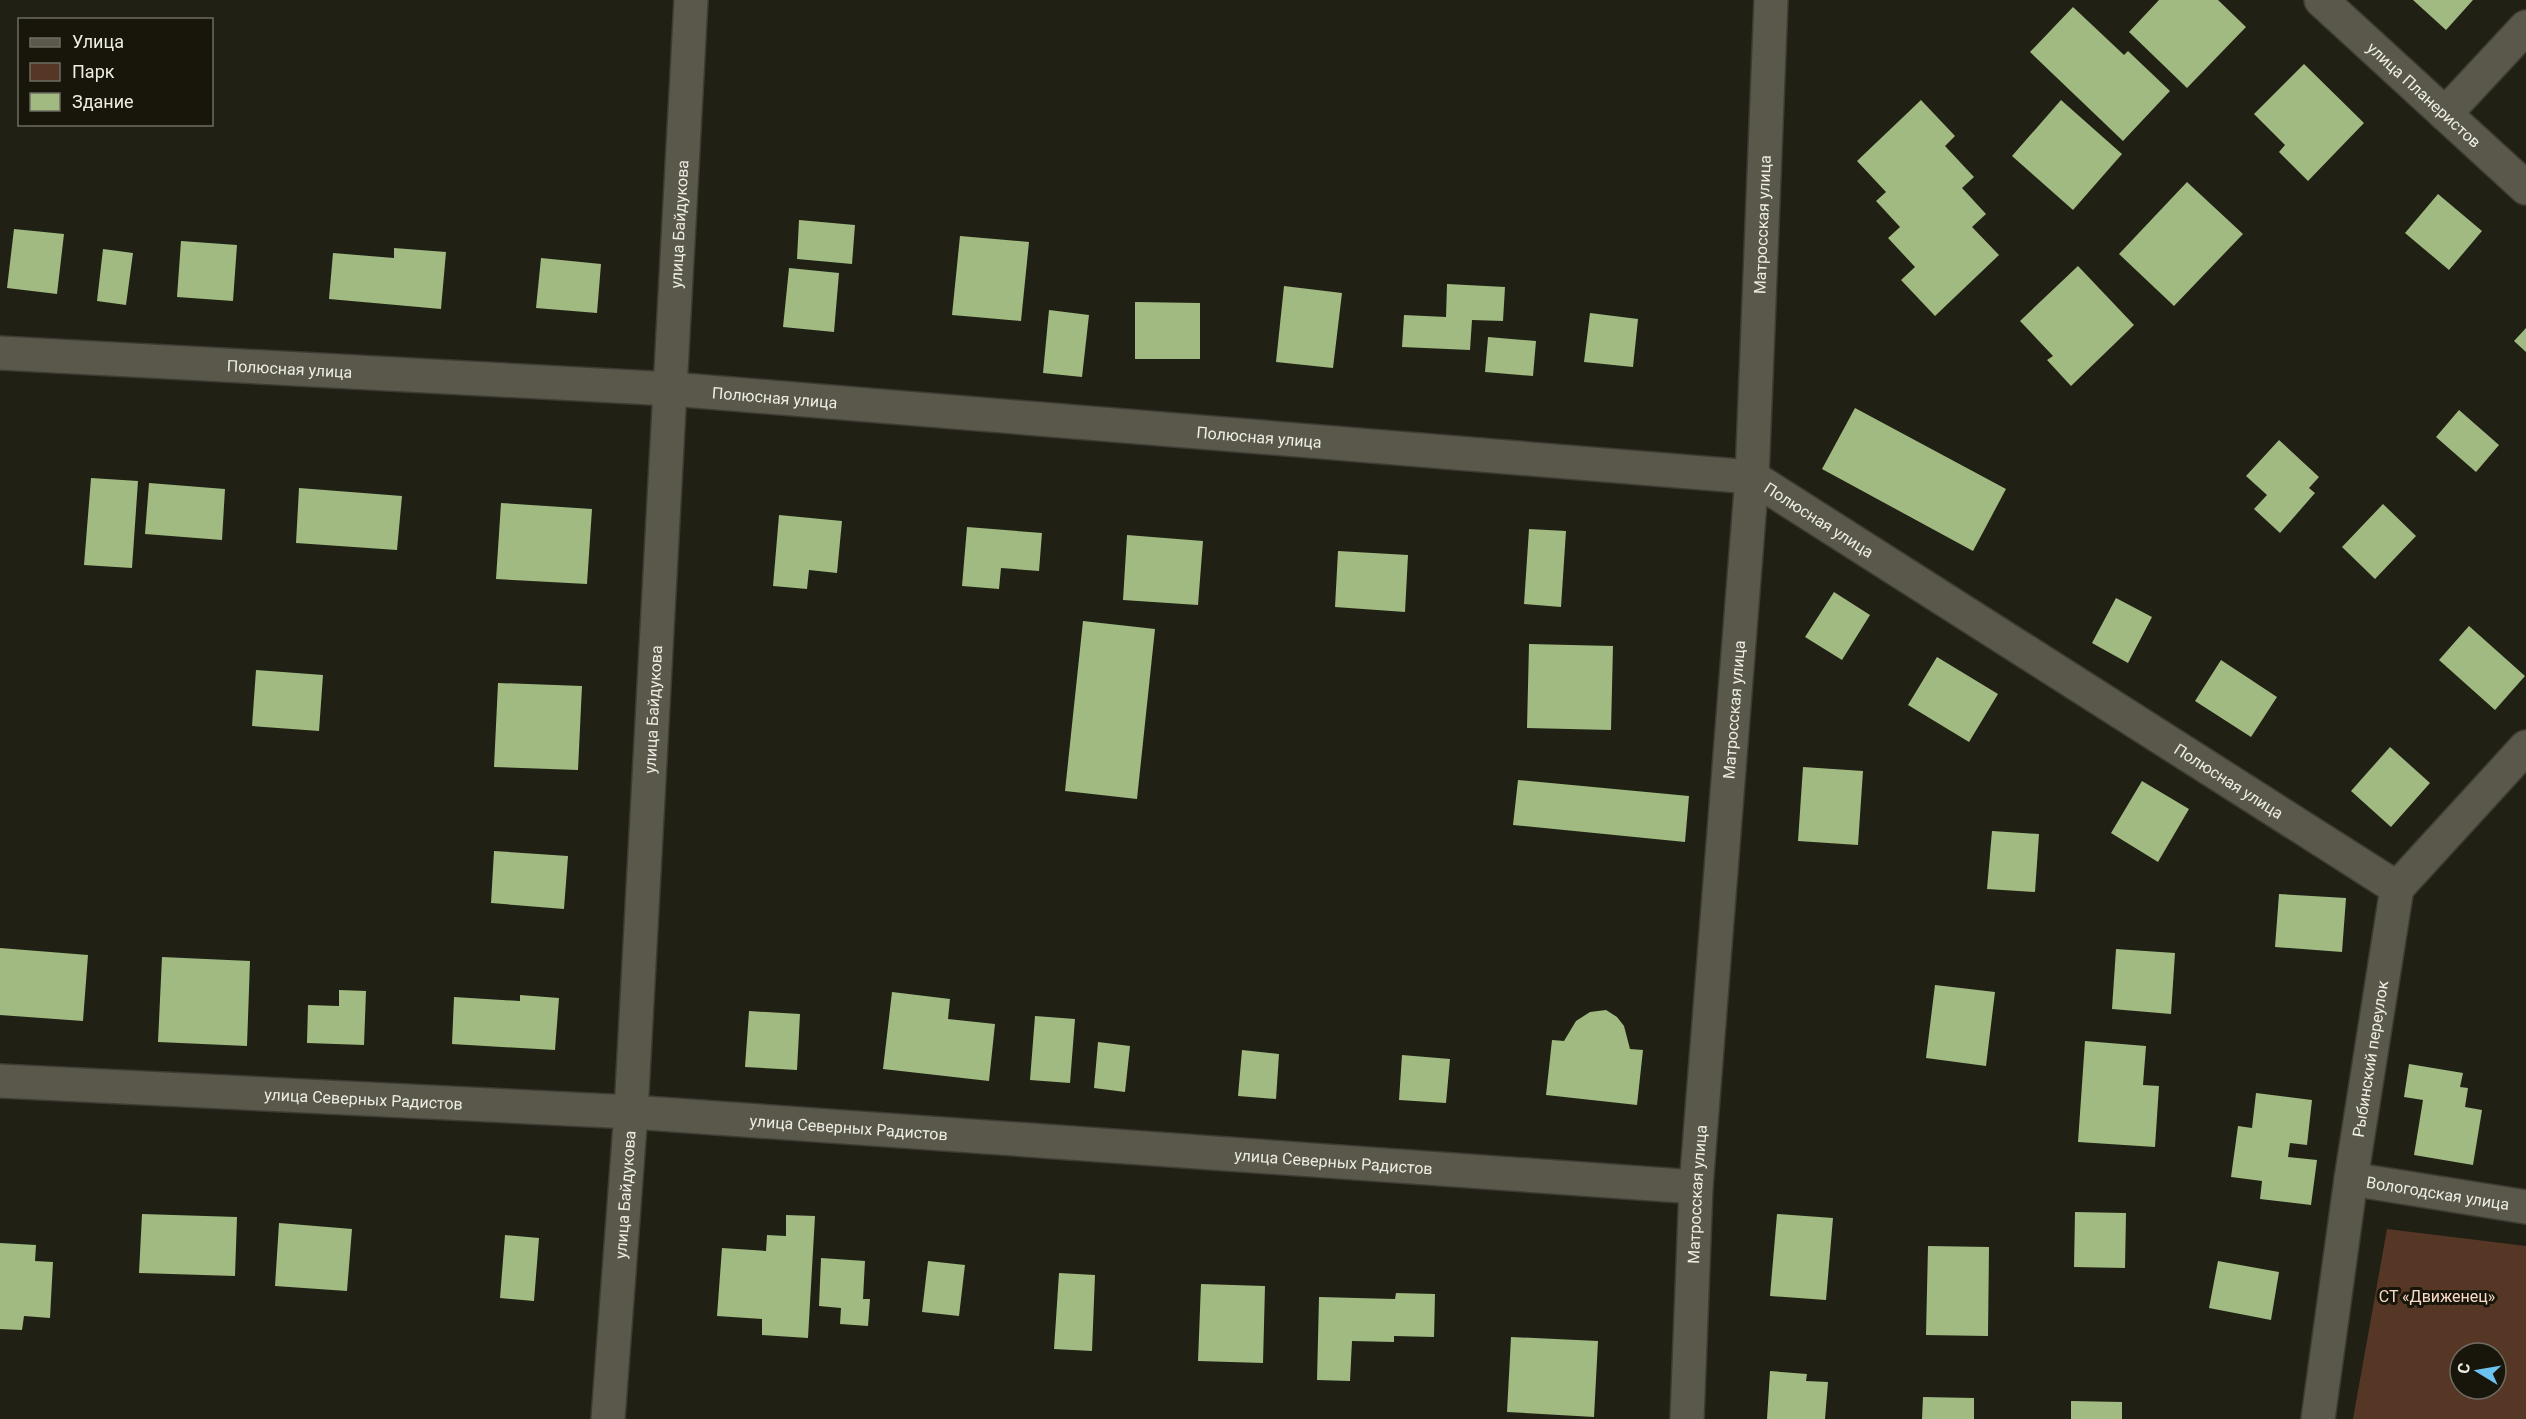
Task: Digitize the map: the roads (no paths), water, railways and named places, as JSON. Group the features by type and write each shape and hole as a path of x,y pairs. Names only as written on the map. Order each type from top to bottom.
{"street":[{"name":"улица Байдукова","path":"608,1419 631,1112 672,389 691,0"},
{"name":"Матросская улица","path":"1687,1419 1696,1187 1752,477 1771,0"},
{"name":"улица Планеристов","path":"2321,0 2526,188"},
{"path":"2445,114 2526,27"},
{"name":"Полюсная улица","path":"0,352 672,389 1752,477 2397,888"},
{"path":"2397,888 2526,747"},
{"name":"Рыбинский переулок","path":"2318,1419 2351,1179 2397,888"},
{"name":"улица Северных Радистов","path":"0,1081 631,1112 1696,1187"},
{"name":"Вологодская улица","path":"2351,1179 2526,1207"}],"park label":[{"name":"СТ «Движенец»","path":"2437,1296"}]}
